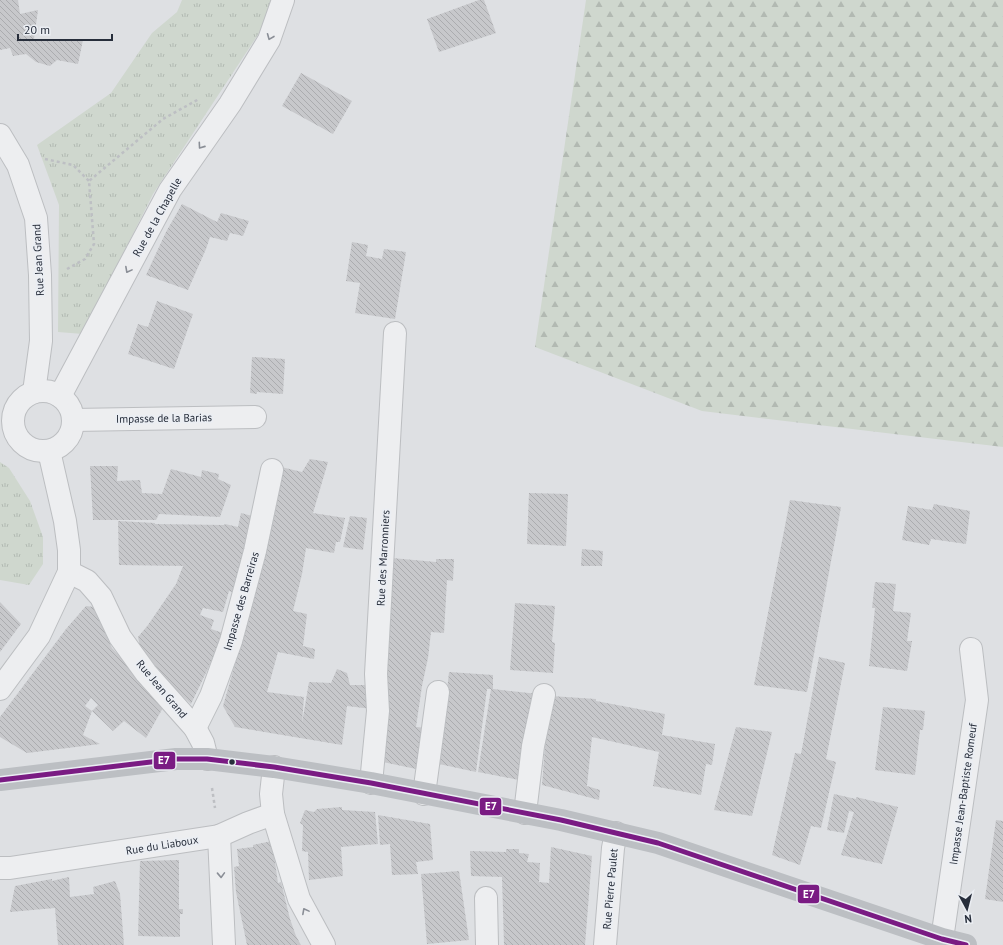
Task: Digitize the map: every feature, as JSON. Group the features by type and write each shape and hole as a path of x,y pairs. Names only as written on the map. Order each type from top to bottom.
{"main road":[{"path":"0,780 176,759 207,759 274,767 371,783 526,813 658,843 942,939 966,945"}],"street":[{"name":"Rue de la Chapelle","path":"60,396 170,190 230,104 269,40 283,0"},
{"name":"Rue Jean Grand","path":"0,135 18,165 36,218 40,275 41,341 34,392"},
{"name":"Rue des Marronniers","path":"371,783 378,711 376,674 395,333"},
{"path":"43,390 60,396 70,406 73,420 72,428 66,440 57,448 49,451 38,451 28,448 20,442 6,422 17,404 25,396 43,390"},
{"name":"Impasse de la Barias","path":"73,420 255,417"},
{"path":"0,689 39,636 69,572 69,550 65,521 49,451"},
{"name":"Impasse des Barreiras","path":"195,728 211,696 231,641 255,551 272,470"},
{"name":"Rue Jean Grand","path":"69,572 87,581 101,597 120,637 146,673 195,728 203,743 207,759"},
{"name":"Impasse Jean-Baptiste Romeuf","path":"942,939 977,700 972,649"},
{"path":"424,794 438,692"},
{"path":"526,813 533,746 544,695"},
{"path":"274,767 271,794 273,814 299,899 324,945"},
{"name":"Rue du Liaboux","path":"0,868 10,868 219,836 273,814"},
{"name":"Rue Pierre Paulet","path":"605,945 613,848 616,833"},
{"path":"219,836 224,945"},
{"path":"486,898 486,945"}],"path":[{"path":"89,181 163,119 199,98"},
{"path":"18,165 40,158 73,165 89,181 94,244 85,259 59,273 40,275"}],"green space":[{"path":"182,0 275,0 269,18 153,194 83,334 58,332 59,205 37,145 111,93 152,33 177,12"},
{"path":"586,0 1003,0 1003,447 702,411 535,347"},
{"path":"0,462 9,468 30,501 43,537 43,564 29,585 0,580"}],"building":[{"path":"0,0 18,0 20,14 38,10 34,39 83,40 78,64 57,60 50,66 36,62 26,54 13,56 10,48 0,50"},
{"path":"479,0 484,0 496,33 439,52 427,19"},
{"path":"301,73 352,101 333,134 282,106"},
{"path":"182,204 217,222 221,213 249,221 243,236 230,233 227,241 210,237 188,290 146,275 166,232"},
{"path":"352,242 368,245 366,256 382,259 384,249 406,252 395,319 355,313 360,283 346,281"},
{"path":"157,301 193,314 174,369 128,354 138,324 148,327"},
{"path":"252,357 285,359 283,394 257,392 257,394 250,393"},
{"path":"310,459 328,462 313,513 345,518 340,542 336,542 334,553 306,548 302,574 293,611 307,614 303,646 315,649 314,659 278,652 267,692 304,697 302,723 309,682 331,683 337,669 347,673 350,685 369,685 372,709 347,706 342,745 235,727 223,706 241,643 281,467 302,472"},
{"path":"90,466 118,466 117,481 140,480 142,493 162,494 171,469 201,477 202,470 219,474 218,479 231,485 220,517 159,514 156,520 93,520"},
{"path":"529,493 568,494 566,546 527,544"},
{"path":"790,500 841,507 807,692 754,685"},
{"path":"934,504 970,511 966,544 931,539 929,545 902,540 908,506 932,510"},
{"path":"241,513 256,517 235,593 229,591 223,612 203,608 200,615 214,620 211,629 223,633 215,659 213,658 191,704 164,678 165,677 140,647 138,637 176,584 183,566 119,565 118,521 155,524 225,524 238,527"},
{"path":"350,516 367,518 363,550 343,547"},
{"path":"582,549 603,551 602,566 581,566"},
{"path":"392,558 436,562 436,559 454,559 453,581 447,580 444,633 431,632 428,658 422,686 416,727 428,728 421,770 378,761 387,695 388,655 384,655"},
{"path":"875,582 896,584 893,611 911,613 907,641 912,641 907,671 869,666 875,608 872,608"},
{"path":"0,602 21,624 0,652"},
{"path":"515,603 555,606 552,642 555,643 553,673 510,670"},
{"path":"86,606 94,607 112,648 164,706 146,738 124,721 113,731 92,711 83,735 100,744 27,753 0,737 0,717 66,629","holes":["91,698 98,705 92,711 85,706"]},
{"path":"819,657 845,663 826,759 836,762 821,828 811,826 800,865 772,855 795,753 801,754"},
{"path":"449,672 493,675 493,689 538,694 519,780 478,772 491,689 487,689 476,772 439,764"},
{"path":"551,696 596,699 596,701 665,714 662,735 715,744 712,765 706,764 701,795 653,786 659,752 592,737 587,786 600,790 599,800 542,785 546,733"},
{"path":"883,707 925,711 923,730 920,730 915,775 875,770"},
{"path":"736,727 772,732 752,816 714,810"},
{"path":"834,794 856,799 856,797 898,807 882,864 841,855 854,812 849,811 844,833 827,830"},
{"path":"342,807 342,810 375,812 378,844 341,847 343,876 309,880 308,852 302,851 303,825 300,823 305,810 314,812 317,809"},
{"path":"378,815 430,824 433,860 416,862 418,874 392,875 390,844 380,845"},
{"path":"996,820 1003,821 1003,902 985,899"},
{"path":"272,841 278,883 281,882 290,919 301,945 247,945 236,892 234,867 239,866 237,849 253,847 253,845"},
{"path":"551,847 592,856 585,945 504,945 502,877 471,876 470,851 506,852 506,849 519,849 519,853 529,854 527,862 540,863 539,882 549,883"},
{"path":"179,860 179,909 183,909 183,914 180,914 180,937 138,936 140,861"},
{"path":"459,871 469,940 427,944 421,874"},
{"path":"69,877 70,897 94,894 93,887 115,881 120,894 124,945 58,945 55,908 10,912 15,886"}],"transit line":[{"name":"E7","path":"0,780 176,759 207,759 274,767 371,783 561,820 658,843 942,939 966,945"}]}
